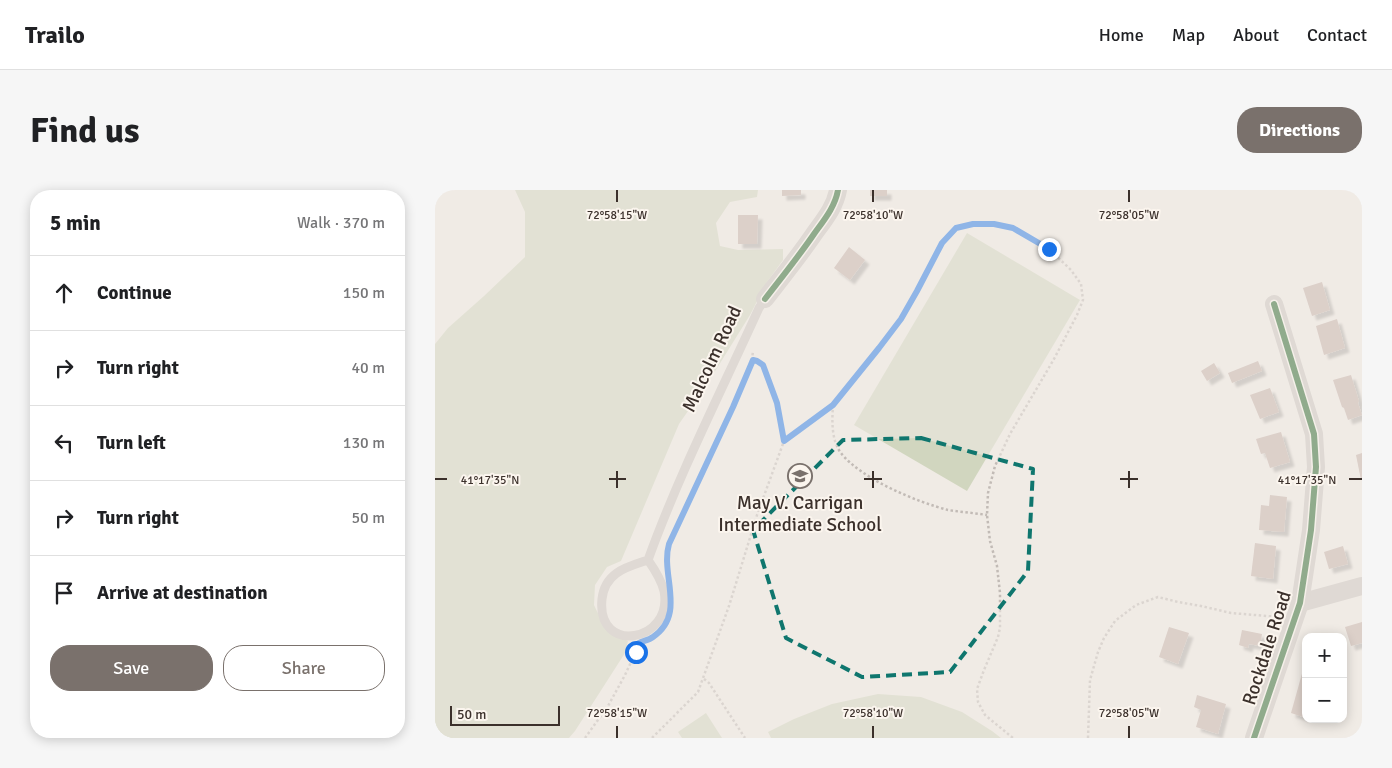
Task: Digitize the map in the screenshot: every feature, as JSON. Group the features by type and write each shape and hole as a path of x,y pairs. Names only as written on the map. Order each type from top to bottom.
{"street":[{"name":"Malcolm Road","path":"765,299 828,215 839,190"},
{"name":"Rockdale Road","path":"1254,738 1301,603 1317,467 1314,434 1274,304"},
{"path":"1301,603 1362,586"}],"lane":[{"name":"Malcolm Road","path":"649,560 689,458 759,308 765,299"},
{"path":"649,560 659,577 664,592 664,607 657,622 647,632 639,635 626,636 615,632 606,624 601,609 603,591 612,576 626,567 649,560"}],"path":[{"path":"784,441 833,405 901,319 942,243 956,228 973,224 994,224 1013,228 1049,249 1071,270 1081,284 1083,300 1054,359 1010,434 995,466 987,493 990,541 997,566 1000,593 999,628 998,637 977,689 978,702 985,715 1013,738"},
{"path":"652,738 698,692 784,441 777,403 763,365 757,361 753,360 669,544 666,554 668,570"},
{"path":"833,405 831,420 840,452 867,476 892,489 933,505 949,510 987,515"},
{"path":"1088,738 1090,680 1098,652 1115,621 1137,605 1158,596 1231,613 1295,620"},
{"path":"585,738 608,706 629,667 639,643"},
{"path":"704,678 745,738"}],"highlighted area":[{"path":"921,438 1033,469 1028,571 950,672 862,677 786,638 753,530 843,440"}],"green space":[{"path":"515,190 758,190 757,197 730,202 716,223 720,246 738,250 783,249 783,260 767,282 750,315 709,381 679,424 621,561 607,567 595,585 594,605 605,628 628,641 625,653 575,731 569,738 435,738 435,344 448,328 525,257 525,212"},
{"path":"967,233 1080,300 967,491 854,425"},
{"path":"878,694 921,697 962,712 1001,738 771,738 768,732 832,704"},
{"path":"706,713 722,738 682,738 678,732"}],"building":[{"path":"782,190 801,190 801,195 782,196"},
{"path":"870,190 887,190 887,196 870,196"},
{"path":"738,215 758,215 757,244 738,244"},
{"path":"849,247 865,260 850,280 834,268"},
{"path":"1322,282 1330,310 1312,316 1303,288"},
{"path":"1337,319 1345,348 1324,355 1316,326"},
{"path":"1258,361 1262,371 1232,383 1228,373"},
{"path":"1214,363 1220,373 1207,381 1201,371"},
{"path":"1351,375 1362,415 1348,420 1333,380"},
{"path":"1270,388 1279,412 1260,419 1250,395"},
{"path":"1281,432 1290,462 1270,468 1265,453 1261,454 1256,439"},
{"path":"1362,453 1362,480 1361,480 1356,455"},
{"path":"1270,495 1287,497 1284,532 1259,530 1261,505 1269,506"},
{"path":"1255,543 1276,546 1273,579 1251,576"},
{"path":"1343,546 1348,564 1329,569 1324,552"},
{"path":"1362,622 1362,643 1351,646 1345,627"},
{"path":"1169,627 1189,633 1178,664 1159,657"},
{"path":"1242,630 1262,634 1260,646 1249,644 1248,648 1239,645"},
{"path":"1302,674 1302,717 1291,713"},
{"path":"1197,695 1226,704 1218,734 1196,727 1201,710 1194,707"}],"cycle path":[{"path":"765,299 832,208 838,190"},
{"path":"1254,738 1300,603 1311,530 1316,467 1314,434 1274,304"}],"place":[{"name":"May V. Carrigan Intermediate School","path":"800,476"}],"route":[{"path":"636,652 639,643 653,637 662,629 669,616 671,588 666,554 669,544 753,360 763,365 777,403 784,441 833,405 901,319 942,243 956,228 973,224 994,224 1013,228 1049,249"}]}
